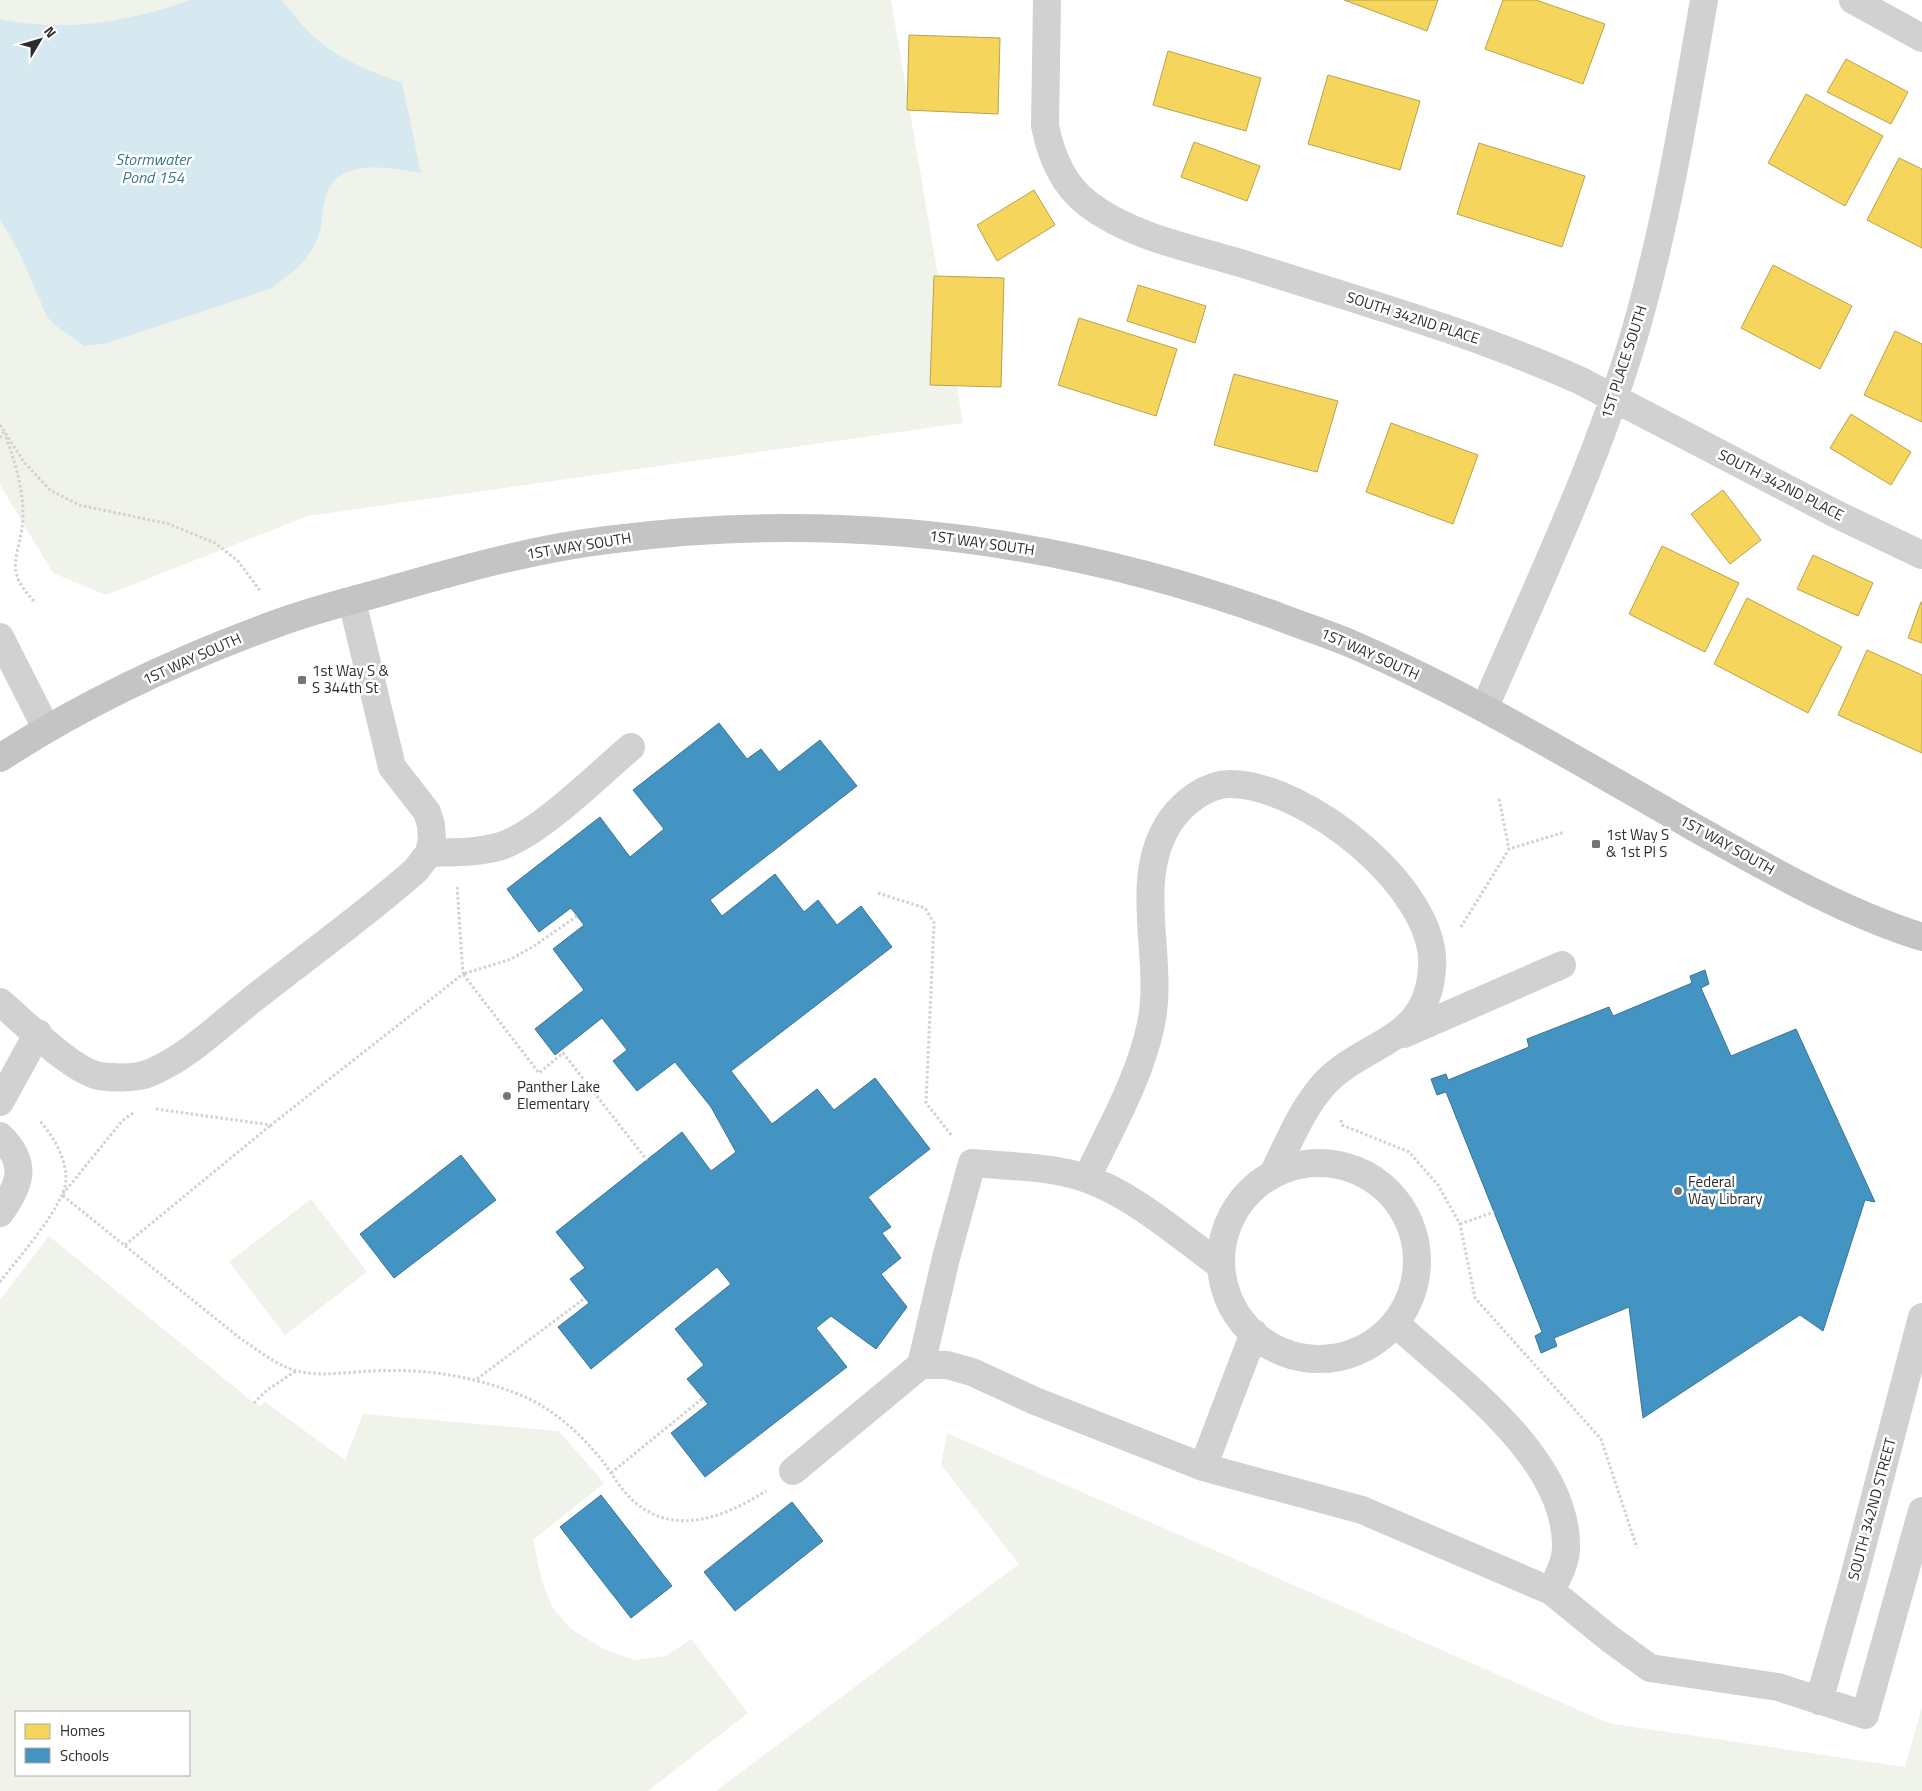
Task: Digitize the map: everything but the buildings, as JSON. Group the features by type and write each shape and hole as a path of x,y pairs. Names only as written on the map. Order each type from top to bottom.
{"main road":[{"name":"1ST WAY SOUTH","path":"0,758 46,728 188,658 282,621 519,555 604,540 696,531 788,526 890,530 999,543 1121,568 1225,598 1351,644 1485,707 1772,871 1843,906 1922,937"}],"street":[{"name":"SOUTH 342ND PLACE","path":"1047,0 1045,126 1048,142 1052,155 1066,180 1088,204 1121,223 1147,234 1375,305 1521,356 1580,380 1836,514 1922,555"},
{"name":"1ST PLACE SOUTH","path":"1485,707 1581,486 1613,398 1641,311 1689,89 1704,0"},
{"path":"1853,0 1922,38"},
{"path":"0,1002 79,1068 98,1075 133,1077 150,1073 166,1065 204,1037 416,870 428,853 432,840 427,812 392,768 352,600"},
{"path":"0,637 46,728"},
{"path":"428,853 457,852 501,846 526,834 631,747"},
{"path":"1087,1178 1132,1079 1145,1046 1151,1022 1154,992 1151,874 1158,844 1172,818 1183,807 1211,787 1229,784 1250,787 1278,794 1298,803 1320,815 1363,848 1398,886 1424,926 1431,946 1433,968 1429,990 1423,1006 1413,1021 1396,1037"},
{"path":"1273,1174 1315,1094 1340,1070 1396,1037 1562,965"},
{"path":"0,1102 38,1033"},
{"path":"0,1136 10,1146 17,1158 19,1171 13,1194 0,1213"},
{"path":"793,1471 921,1365 946,1258 972,1163 1049,1170 1087,1178 1121,1195 1221,1266"},
{"path":"1310,1163 1326,1163 1354,1168 1389,1192 1401,1206 1412,1227 1417,1251 1416,1275 1412,1293 1395,1323 1378,1339 1356,1352 1318,1359 1297,1357 1275,1349 1254,1333 1238,1313 1227,1292 1221,1266 1224,1240 1230,1218 1243,1198 1273,1174 1310,1163"},
{"name":"SOUTH 342ND STREET","path":"1819,1701 1855,1576 1922,1316"},
{"path":"1395,1323 1515,1434 1545,1475 1564,1524 1566,1550 1563,1566 1551,1591"},
{"path":"1203,1467 1254,1333"},
{"path":"921,1365 947,1365 972,1372 1035,1400 1203,1467 1362,1510 1551,1591 1610,1639 1650,1668 1778,1687 1865,1715 1922,1511"}],"path":[{"path":"0,425 38,479 64,499 79,505 169,524 215,543 245,569 282,621"},
{"path":"0,438 4,432"},
{"path":"4,432 20,478 23,516 13,568 21,589 36,603"},
{"path":"1458,932 1509,849 1500,799"},
{"path":"1509,849 1566,832"},
{"path":"457,852 458,920 462,974 539,1073 563,1053 647,1160"},
{"path":"878,893 925,908 934,923 926,1102 972,1163"},
{"path":"124,1245 271,1125 462,974 511,959 534,946 577,916"},
{"path":"152,1109 271,1125"},
{"path":"136,1111 122,1121 62,1195 241,1339 270,1358 296,1371 318,1373 439,1372 477,1380 524,1397 550,1411 581,1439 611,1473 622,1490 638,1505 653,1513 689,1521 707,1520 745,1504 793,1471"},
{"path":"1339,1117 1342,1125 1409,1152 1438,1185 1460,1224 1476,1298 1601,1439 1637,1548"},
{"path":"1460,1224 1494,1212"},
{"path":"477,1380 585,1298"},
{"path":"254,1402 267,1390 296,1371"},
{"path":"611,1473 703,1398"}],"shaded area":[{"path":"0,0 891,0 963,423 308,516 106,595 53,573 0,485"},
{"path":"311,1199 367,1272 285,1335 229,1262"},
{"path":"49,1236 254,1403 260,1406 265,1402 345,1460 363,1414 559,1431 604,1483 533,1540 542,1582 553,1608 571,1629 604,1649 634,1660 666,1656 691,1639 748,1713 648,1791 0,1791 0,1300"},
{"path":"947,1433 1608,1723 1905,1767 1922,1707 1922,1791 716,1791 1019,1564 941,1465"}],"water":[{"name":"Stormwater Pond 154","path":"190,0 281,0 312,35 343,58 402,83 421,173 394,169 366,168 340,176 331,185 325,199 320,230 313,248 297,268 270,289 108,343 84,346 56,326 47,317 20,254 0,219 0,19 48,25 96,23 143,14"}],"place":[{"name":"1st Way S & S 344th St","path":"302,680"},
{"name":"1st Way S & 1st Pl S","path":"1596,844"},
{"name":"Panther Lake Elementary","path":"507,1096"},
{"name":"Federal Way Library","path":"1678,1191"}]}
